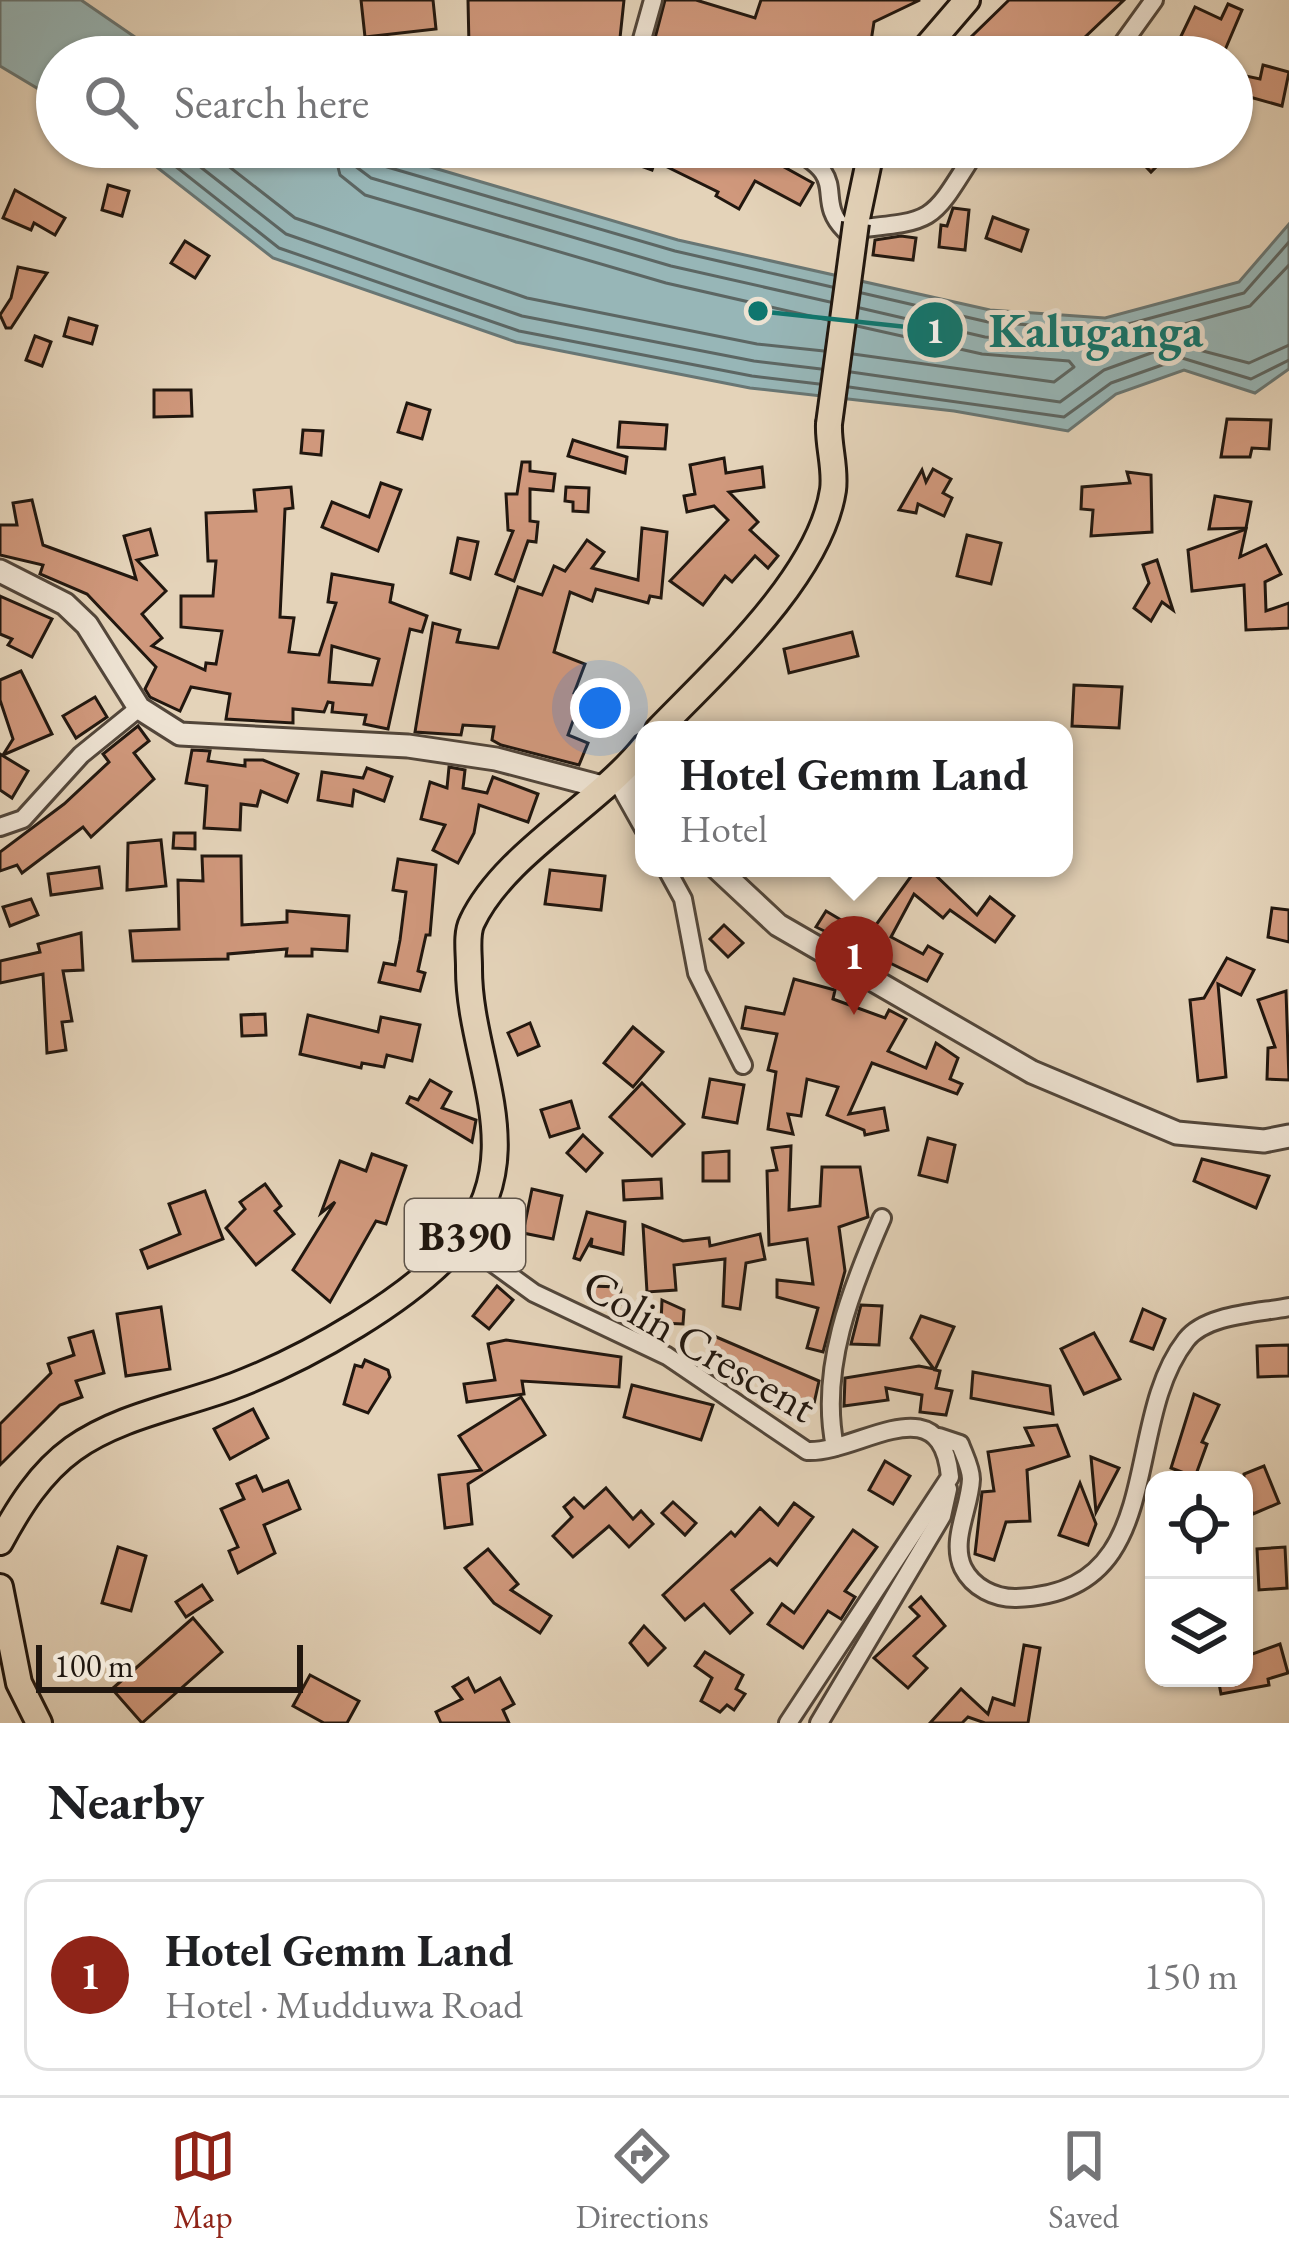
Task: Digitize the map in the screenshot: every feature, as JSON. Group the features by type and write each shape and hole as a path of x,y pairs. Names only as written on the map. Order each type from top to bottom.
{"main road":[{"path":"936,36 967,0"},
{"path":"667,721 770,615 827,515 834,485 829,424 868,168"},
{"name":"B390","path":"0,1542 26,1496 70,1451 104,1431 237,1385 310,1351 429,1273 461,1240 482,1210 490,1183 494,1096 468,1004 469,926 491,890 616,780 635,758"},
{"path":"0,1591 19,1683 39,1723"}],"street":[{"path":"643,36 653,0"},
{"path":"1128,36 1154,0"},
{"path":"823,168 830,177 836,220 845,230 920,222 937,212 965,168"},
{"path":"0,571 65,604 88,626 140,708 180,734 408,746 616,780 635,788"},
{"path":"0,827 23,820 81,755 140,708"},
{"path":"616,780 635,813"},
{"path":"671,877 683,899 698,973 743,1065"},
{"path":"727,877 778,925 1032,1072 1177,1133 1264,1141 1289,1136"},
{"path":"835,1447 828,1411 836,1348 882,1217"},
{"name":"Colin Crescent","path":"461,1240 534,1293 667,1356 807,1451 835,1447 896,1425 938,1437"},
{"path":"938,1437 960,1444 972,1474 957,1552 966,1574 997,1598 1054,1597 1084,1583 1117,1541 1137,1500 1166,1372 1189,1335 1225,1318 1289,1307"},
{"path":"819,1723 943,1516 950,1477 947,1449 938,1437"},
{"path":"788,1723 950,1477"}],"water":[{"path":"0,0 81,0 133,36 36,36 36,87 0,66"},
{"path":"158,168 434,168 678,240 990,310 1105,318 1239,282 1289,224 1289,369 1255,393 1184,370 1116,394 1068,431 954,411 750,388 516,342 273,258"}],"building":[{"path":"361,0 433,0 436,29 365,36"},
{"path":"468,0 624,0 620,36 469,36"},
{"path":"665,0 696,0 755,18 761,0 920,0 874,22 872,36 656,36"},
{"path":"1009,0 1124,0 1086,36 972,36"},
{"path":"1228,4 1242,10 1231,36 1181,36 1195,7 1221,19"},
{"path":"1263,65 1289,72 1282,106 1253,98 1253,78 1260,79"},
{"path":"669,168 786,168 813,183 800,205 755,181 739,209 716,196 718,192"},
{"path":"108,185 129,191 122,216 102,210"},
{"path":"15,190 65,218 55,235 34,223 31,230 3,218"},
{"path":"953,208 969,210 965,250 939,247 941,225 947,226"},
{"path":"993,217 1028,230 1021,251 986,238"},
{"path":"916,238 913,260 873,255 875,240"},
{"path":"185,241 209,256 195,278 171,263"},
{"path":"18,267 47,273 11,328 6,328 0,315 11,298"},
{"path":"69,318 97,326 92,344 64,336"},
{"path":"35,336 51,342 42,366 26,360"},
{"path":"154,390 191,390 192,416 154,417"},
{"path":"407,403 430,410 422,439 398,432"},
{"path":"1227,419 1271,420 1269,449 1252,448 1250,457 1221,457"},
{"path":"620,422 667,425 665,449 618,447"},
{"path":"303,430 323,431 321,455 301,453"},
{"path":"573,440 627,457 625,473 568,456"},
{"path":"724,458 726,473 762,467 764,487 729,492 758,522 750,530 778,556 768,568 755,556 732,582 725,576 703,605 670,581 728,520 714,506 687,512 684,496 695,494 690,465"},
{"path":"522,462 530,462 530,471 555,474 553,491 530,489 530,521 538,522 536,542 528,541 514,581 496,574 513,531 508,530 506,494 517,494"},
{"path":"933,469 951,479 943,493 952,498 944,516 918,504 916,513 899,510 922,470 926,482"},
{"path":"1127,472 1151,475 1152,532 1091,536 1093,510 1081,509 1082,487 1130,483"},
{"path":"381,483 401,490 378,551 322,527 332,502 369,517"},
{"path":"291,487 293,508 285,509 280,617 294,618 289,652 319,655 336,603 328,602 332,574 393,585 390,602 427,616 422,632 410,629 388,729 364,724 366,715 332,712 333,703 328,702 324,712 293,709 293,723 226,719 230,694 191,687 180,711 150,697 145,689 156,667 87,594 40,574 43,565 0,555 0,525 17,525 13,503 32,500 43,545 136,579 124,536 150,529 157,555 137,560 166,591 142,614 162,638 152,646 205,670 206,663 216,664 222,631 181,627 181,596 213,596 216,561 208,561 206,513 256,511 254,490","holes":["332,646 379,659 372,685 329,682"]},
{"path":"566,487 589,488 588,512 573,511 573,502 565,501"},
{"path":"1215,496 1251,502 1246,528 1209,529"},
{"path":"642,528 667,532 661,598 650,596 648,603 596,589 592,601 570,592 554,652 585,664 574,693 582,696 568,735 588,743 579,765 501,745 492,740 494,727 463,725 461,735 415,732 433,623 460,630 457,642 498,648 518,587 542,595 554,566 565,571 587,540 604,552 592,568 638,580"},
{"path":"1246,529 1240,557 1266,545 1281,574 1265,582 1266,611 1289,603 1289,628 1246,630 1244,585 1192,591 1188,550"},
{"path":"967,535 1001,543 991,584 957,576"},
{"path":"458,538 478,542 470,579 451,573"},
{"path":"1157,560 1173,610 1162,602 1151,621 1134,608 1149,583 1143,565"},
{"path":"0,596 52,619 32,657 8,645 12,639 0,634"},
{"path":"852,632 858,656 789,673 784,649"},
{"path":"21,671 52,734 3,755 13,739 0,700 0,680"},
{"path":"1074,685 1122,687 1119,728 1073,726"},
{"path":"95,697 107,717 76,738 63,716"},
{"path":"138,726 149,741 134,753 154,779 91,837 83,827 22,873 17,865 0,871 0,852 64,804 109,762 103,754"},
{"path":"192,750 210,751 208,761 245,766 245,760 263,760 298,774 287,802 261,791 257,806 241,804 240,830 204,828 207,786 186,783"},
{"path":"0,754 28,771 12,798 0,790"},
{"path":"449,767 465,770 463,788 487,793 493,777 538,794 528,822 479,805 474,833 458,863 433,850 445,825 421,819 430,782 447,788"},
{"path":"367,768 392,777 384,801 354,790 352,806 318,800 322,772 363,778"},
{"path":"174,833 195,833 195,849 173,848"},
{"path":"161,840 166,886 127,890 128,843"},
{"path":"202,856 241,856 242,925 287,922 287,911 349,916 347,951 312,949 312,956 286,956 287,949 228,954 228,959 133,961 130,931 179,929 178,880 203,881"},
{"path":"398,859 436,865 430,935 426,935 418,971 425,973 420,991 379,982 384,963 395,965 400,940 406,892 393,890"},
{"path":"99,867 102,888 51,895 48,874"},
{"path":"550,870 605,876 601,910 545,904"},
{"path":"911,877 937,877 977,915 990,897 1014,916 995,942 950,910 943,918 914,894 891,937 923,954 928,946 942,954 927,981 816,927 826,911 868,936"},
{"path":"31,899 38,915 10,926 3,907"},
{"path":"1272,908 1289,910 1289,942 1268,937"},
{"path":"724,925 743,943 728,957 710,939"},
{"path":"81,933 83,970 63,971 72,1021 62,1022 66,1050 47,1053 43,974 0,983 0,961 40,952 38,944"},
{"path":"1227,958 1254,970 1241,995 1218,984 1226,1077 1198,1081 1190,1000 1204,998"},
{"path":"794,979 835,990 833,999 885,1018 889,1010 906,1019 888,1051 926,1068 936,1043 958,1058 950,1079 962,1084 957,1094 872,1063 849,1114 884,1108 888,1130 865,1135 864,1130 827,1115 838,1087 807,1079 801,1116 788,1114 793,1134 768,1129 776,1072 768,1070 777,1034 742,1028 746,1007 784,1014"},
{"path":"1286,991 1289,1080 1267,1079 1268,1048 1275,1047 1258,1000"},
{"path":"265,1014 266,1035 242,1036 241,1015"},
{"path":"308,1015 378,1032 381,1017 420,1025 412,1061 387,1055 384,1067 362,1063 361,1068 300,1054"},
{"path":"530,1023 539,1046 518,1055 508,1033"},
{"path":"633,1027 663,1052 633,1087 604,1063"},
{"path":"710,1079 744,1085 737,1123 703,1117"},
{"path":"430,1080 451,1092 442,1108 476,1120 472,1142 407,1103 410,1097 418,1100"},
{"path":"642,1083 684,1124 652,1156 610,1117"},
{"path":"571,1101 579,1128 550,1137 541,1110"},
{"path":"583,1135 602,1153 586,1171 567,1153"},
{"path":"928,1138 955,1145 947,1182 919,1175"},
{"path":"791,1146 789,1210 820,1206 822,1167 860,1167 868,1217 839,1227 845,1271 823,1352 807,1348 818,1308 777,1297 777,1280 813,1284 807,1239 769,1245 767,1171 777,1170 772,1148"},
{"path":"729,1151 729,1181 703,1181 703,1153"},
{"path":"372,1154 406,1166 386,1224 376,1221 330,1302 293,1270 335,1202 321,1213 340,1161 366,1171"},
{"path":"1202,1159 1269,1176 1256,1208 1194,1181"},
{"path":"661,1179 662,1198 624,1200 623,1181"},
{"path":"265,1184 281,1206 275,1211 294,1234 256,1265 226,1228 245,1209 240,1202"},
{"path":"532,1189 562,1196 553,1239 523,1233"},
{"path":"205,1191 223,1239 148,1268 141,1250 180,1234 169,1204"},
{"path":"587,1212 625,1222 623,1254 591,1246 592,1238 580,1260 574,1258"},
{"path":"643,1225 683,1241 709,1238 710,1246 760,1234 765,1259 746,1263 740,1309 723,1306 725,1259 674,1265 676,1290 647,1292"},
{"path":"497,1286 513,1300 489,1329 473,1316"},
{"path":"589,1286 621,1287 620,1304 588,1301"},
{"path":"662,1300 684,1310 683,1324 661,1323"},
{"path":"861,1305 882,1306 879,1345 851,1344"},
{"path":"161,1307 170,1369 126,1376 117,1314"},
{"path":"1143,1309 1165,1319 1153,1349 1131,1341"},
{"path":"921,1316 954,1327 935,1370 940,1371 936,1388 952,1391 946,1415 920,1412 922,1395 886,1388 888,1400 844,1406 845,1378 919,1366 934,1369 911,1338"},
{"path":"93,1331 104,1373 76,1381 82,1397 60,1405 0,1465 0,1424 51,1373 48,1364 74,1355 69,1338"},
{"path":"1094,1333 1120,1379 1084,1394 1061,1349"},
{"path":"714,1336 819,1381 813,1408 708,1349"},
{"path":"506,1340 621,1357 619,1387 522,1381 524,1394 467,1402 464,1384 495,1380 488,1344"},
{"path":"1289,1345 1289,1376 1258,1377 1257,1346"},
{"path":"365,1360 388,1370 390,1377 368,1413 344,1404 355,1365 362,1367"},
{"path":"973,1372 1050,1386 1053,1414 971,1398"},
{"path":"632,1385 713,1405 701,1440 624,1417"},
{"path":"1194,1394 1219,1405 1202,1442 1207,1444 1197,1471 1171,1468"},
{"path":"521,1397 545,1435 468,1484 472,1524 445,1528 439,1475 481,1470 459,1436"},
{"path":"253,1409 268,1438 230,1459 214,1429"},
{"path":"1057,1425 1069,1456 1027,1470 1030,1521 1006,1522 994,1560 975,1554 982,1492 994,1491 988,1452 1033,1445 1025,1428"},
{"path":"1091,1457 1119,1468 1096,1512"},
{"path":"885,1461 910,1476 893,1504 869,1490"},
{"path":"1264,1466 1279,1503 1253,1514 1253,1471"},
{"path":"256,1476 263,1491 288,1481 300,1509 264,1525 275,1553 238,1573 229,1551 238,1547 221,1509 244,1499 237,1484"},
{"path":"1080,1483 1096,1524 1088,1545 1059,1535"},
{"path":"606,1488 633,1519 641,1511 653,1524 629,1547 609,1526 573,1557 553,1536 572,1517 564,1507 574,1498 584,1508"},
{"path":"673,1502 696,1523 685,1535 662,1513"},
{"path":"794,1503 813,1517 777,1565 770,1559 732,1590 752,1613 730,1633 704,1604 685,1620 663,1595 731,1532 735,1536 760,1508 778,1525"},
{"path":"853,1530 877,1547 845,1591 855,1597 841,1619 828,1611 803,1648 768,1624 782,1604 794,1613"},
{"path":"118,1547 146,1556 131,1611 102,1603"},
{"path":"1285,1547 1287,1588 1259,1590 1257,1549"},
{"path":"488,1549 518,1584 511,1590 551,1616 540,1633 494,1603 465,1568"},
{"path":"202,1585 212,1600 186,1617 176,1602"},
{"path":"921,1597 945,1626 914,1656 927,1668 908,1688 874,1658 919,1616 910,1607"},
{"path":"193,1618 222,1652 142,1723 112,1689"},
{"path":"644,1626 665,1648 648,1665 630,1643"},
{"path":"1280,1644 1288,1673 1268,1679 1269,1685 1221,1694 1220,1687 1253,1687 1253,1654"},
{"path":"1024,1645 1040,1648 1028,1723 985,1723 968,1717 962,1723 930,1723 961,1689 988,1714 993,1698 1014,1705"},
{"path":"705,1652 743,1675 736,1689 745,1694 734,1710 727,1705 720,1712 701,1701 712,1678 695,1666"},
{"path":"310,1675 359,1701 347,1723 324,1723 293,1706"},
{"path":"468,1678 475,1692 500,1678 514,1704 503,1710 509,1723 441,1723 436,1712 462,1699 453,1687"}],"place":[{"name":"Kaluganga","path":"758,311"},
{"name":"Hotel Gemm Land","path":"854,1015"}]}
